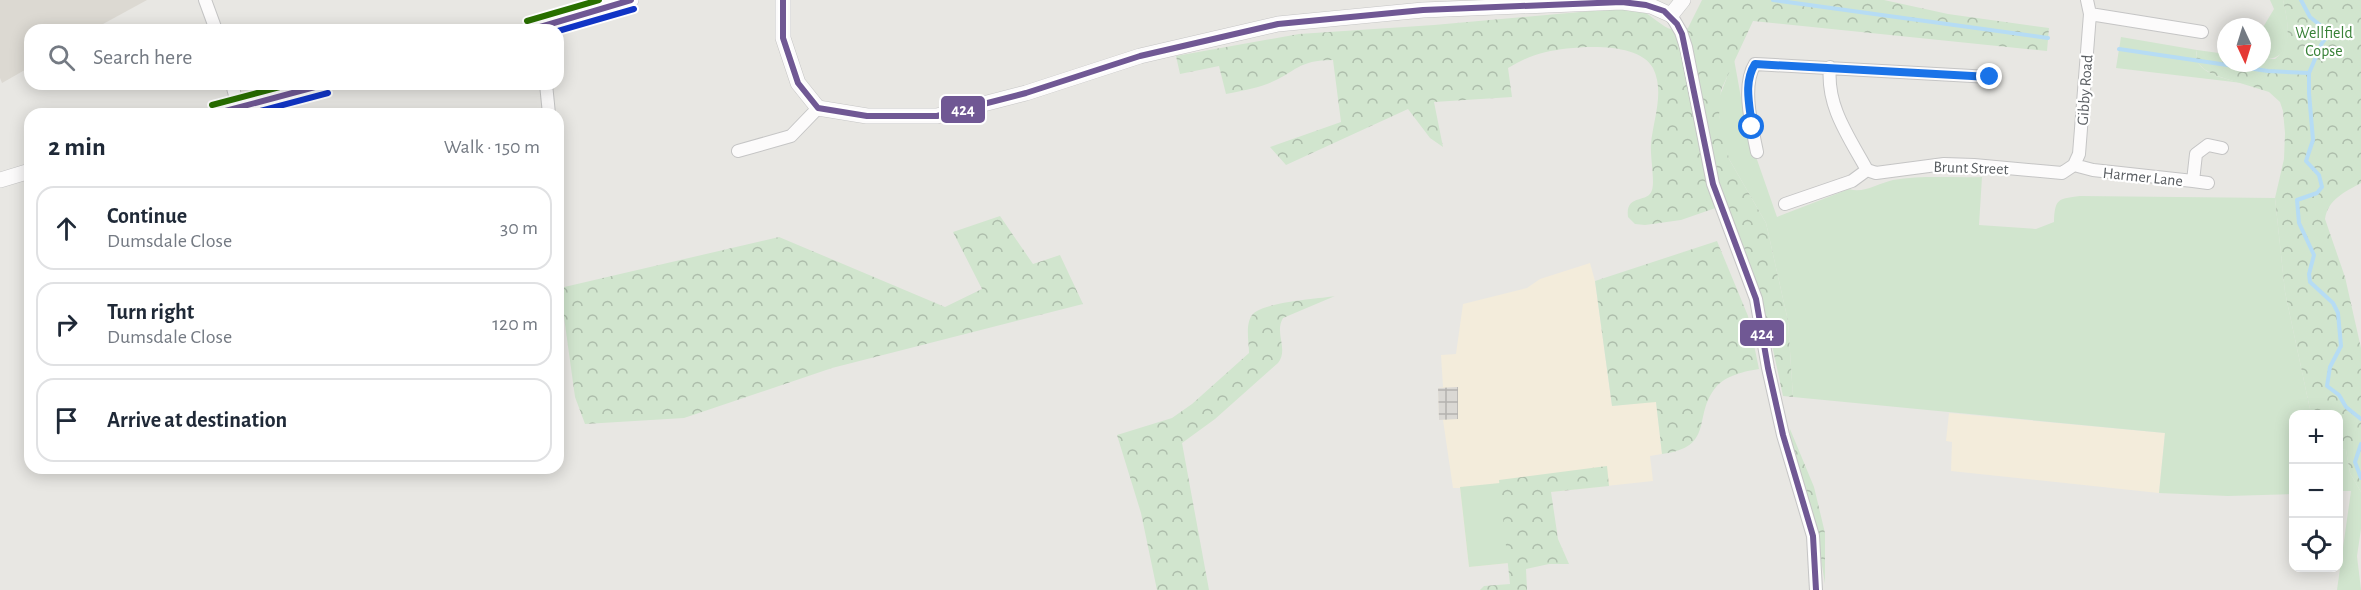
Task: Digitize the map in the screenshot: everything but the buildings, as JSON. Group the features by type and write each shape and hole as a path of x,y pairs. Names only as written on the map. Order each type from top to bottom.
{"street":[{"path":"205,0 214,24"},
{"path":"552,24 631,0"},
{"path":"783,0 783,38 798,82 818,108 867,116 938,116 1026,93 1140,56 1278,24 1423,10 1622,2 1652,6 1671,15 1682,32 1686,47 1716,195 1756,299 1783,435 1813,536 1816,590"},
{"path":"1671,15 1683,0"},
{"name":"Gibby Road","path":"2074,165 2079,154 2090,14 2087,0"},
{"path":"2090,14 2202,32"},
{"path":"1757,153 1748,82 1755,64 1990,77"},
{"path":"1785,204 1852,181 1867,170 1837,117 1828,82 1830,67"},
{"path":"234,90 238,107"},
{"path":"235,108 304,90"},
{"path":"547,90 548,108"},
{"path":"282,96 283,108"},
{"path":"738,151 791,136 818,108"},
{"name":"Harmer Lane","path":"2074,165 2093,170 2193,181 2196,154 2208,146 2222,148"},
{"name":"Brunt Street","path":"1867,170 1876,173 1944,164 2062,173 2074,165"},
{"path":"0,180 24,173"},
{"path":"2193,181 2208,183"}],"shaded area":[{"path":"0,0 147,0 103,24 24,24 24,70 2,83 0,78"},
{"path":"1590,263 1595,281 1612,406 1656,401 1662,454 1650,456 1653,481 1502,497 1509,563 1469,567 1460,488 1453,488 1443,420 1439,420 1438,388 1443,387 1441,355 1456,354 1463,304 1527,288 1540,279"},
{"path":"1458,387 1458,419 1439,420 1438,388"},
{"path":"1949,413 2165,433 2159,493 1951,471 1952,442 1946,441"}],"green space":[{"path":"1702,0 1884,0 1948,14 2049,28 2047,51 1753,21 1721,90 1719,115 1729,159 1766,223 1788,321 1793,397 1783,396 1764,308 1727,204 1681,220 1645,225 1635,224 1628,217 1630,205 1650,194 1653,186 1651,144 1658,87 1653,68 1645,59 1634,53 1604,47 1572,48 1541,53 1508,68 1512,97 1434,102 1443,147 1430,138 1408,109 1286,165 1270,147 1341,122 1333,60 1311,62 1267,84 1226,94 1219,66 1180,74 1176,56 1299,34 1625,8 1642,11 1670,29 1681,30 1688,28"},
{"path":"2270,0 2283,0 2288,38 2281,54 2271,58 2271,18 2269,18 2274,9"},
{"name":"Wellfield Copse","path":"2283,0 2361,0 2361,183 2333,201 2325,219 2345,277 2361,348 2361,492 2350,473 2346,450 2343,450 2343,410 2310,410 2285,292 2275,198 2284,159 2285,133 2280,102 2269,92 2214,75 2196,61 2197,50 2217,53 2217,72 2271,72 2271,59 2275,59 2285,47 2287,23"},
{"path":"2121,37 2197,50 2199,64 2204,69 2242,83 2116,68"},
{"path":"1734,59 1747,131 1777,217 1849,189 1860,190 1893,180 1926,177 1982,177 1979,225 2036,229 2054,222 2055,208 2059,201 2080,196 2275,198 2285,292 2310,410 2289,410 2289,494 2228,496 2159,493 2165,433 1793,397 1788,321 1766,223 1729,159 1722,134 1719,98"},
{"path":"1000,216 1033,264 1060,255 1083,304 832,368 684,418 585,424 575,397 564,317 564,287 779,237 945,307 982,289 953,232"},
{"path":"1717,241 1748,316 1759,369 1736,375 1720,383 1709,398 1700,429 1690,445 1662,454 1656,402 1612,406 1595,281"},
{"path":"1335,296 1283,318 1280,329 1282,352 1278,363 1215,419 1182,443 1209,590 1157,590 1141,513 1117,435 1172,418 1192,404 1249,353 1249,324 1252,315 1257,311 1278,304"},
{"path":"1790,429 1814,487 1825,533 1825,584 1815,523 1789,440"},
{"path":"2343,450 2346,450 2350,473 2361,492 2361,529 2357,556 2361,590 2337,590 2340,572 2343,572 2343,548 2351,491 2343,491"},
{"path":"1607,466 1609,486 1551,492 1558,539 1569,564 1549,564 1526,569 1527,590 1480,590 1484,586 1510,584 1499,480"},
{"path":"1500,483 1509,563 1469,567 1460,487"}],"waterway":[{"path":"1773,0 2048,38"},
{"path":"2301,0 2310,17 2330,33 2322,43 2309,73 2313,140 2306,161 2319,175 2322,187 2317,193 2297,200 2299,223 2314,255 2309,274 2310,282 2333,303 2338,313 2341,346 2330,367 2327,386 2339,395 2346,407 2361,419"},
{"path":"2119,49 2268,71 2309,73"},
{"path":"2361,444 2355,462 2361,478"}],"transit line":[{"path":"527,21 599,0"},
{"name":"424","path":"550,24 631,0"},
{"name":"424","path":"783,0 783,38 798,83 818,108 867,116 937,116 1026,93 1140,56 1278,24 1423,10 1622,2 1646,5 1664,11 1677,24 1682,34 1713,184 1756,299 1783,435 1813,536 1816,590"},
{"path":"564,29 634,9"},
{"path":"212,105 268,90"},
{"name":"424","path":"236,108 304,90"},
{"path":"272,108 328,93"}],"route":[{"path":"1752,127 1748,82 1755,64 1990,77"}]}
